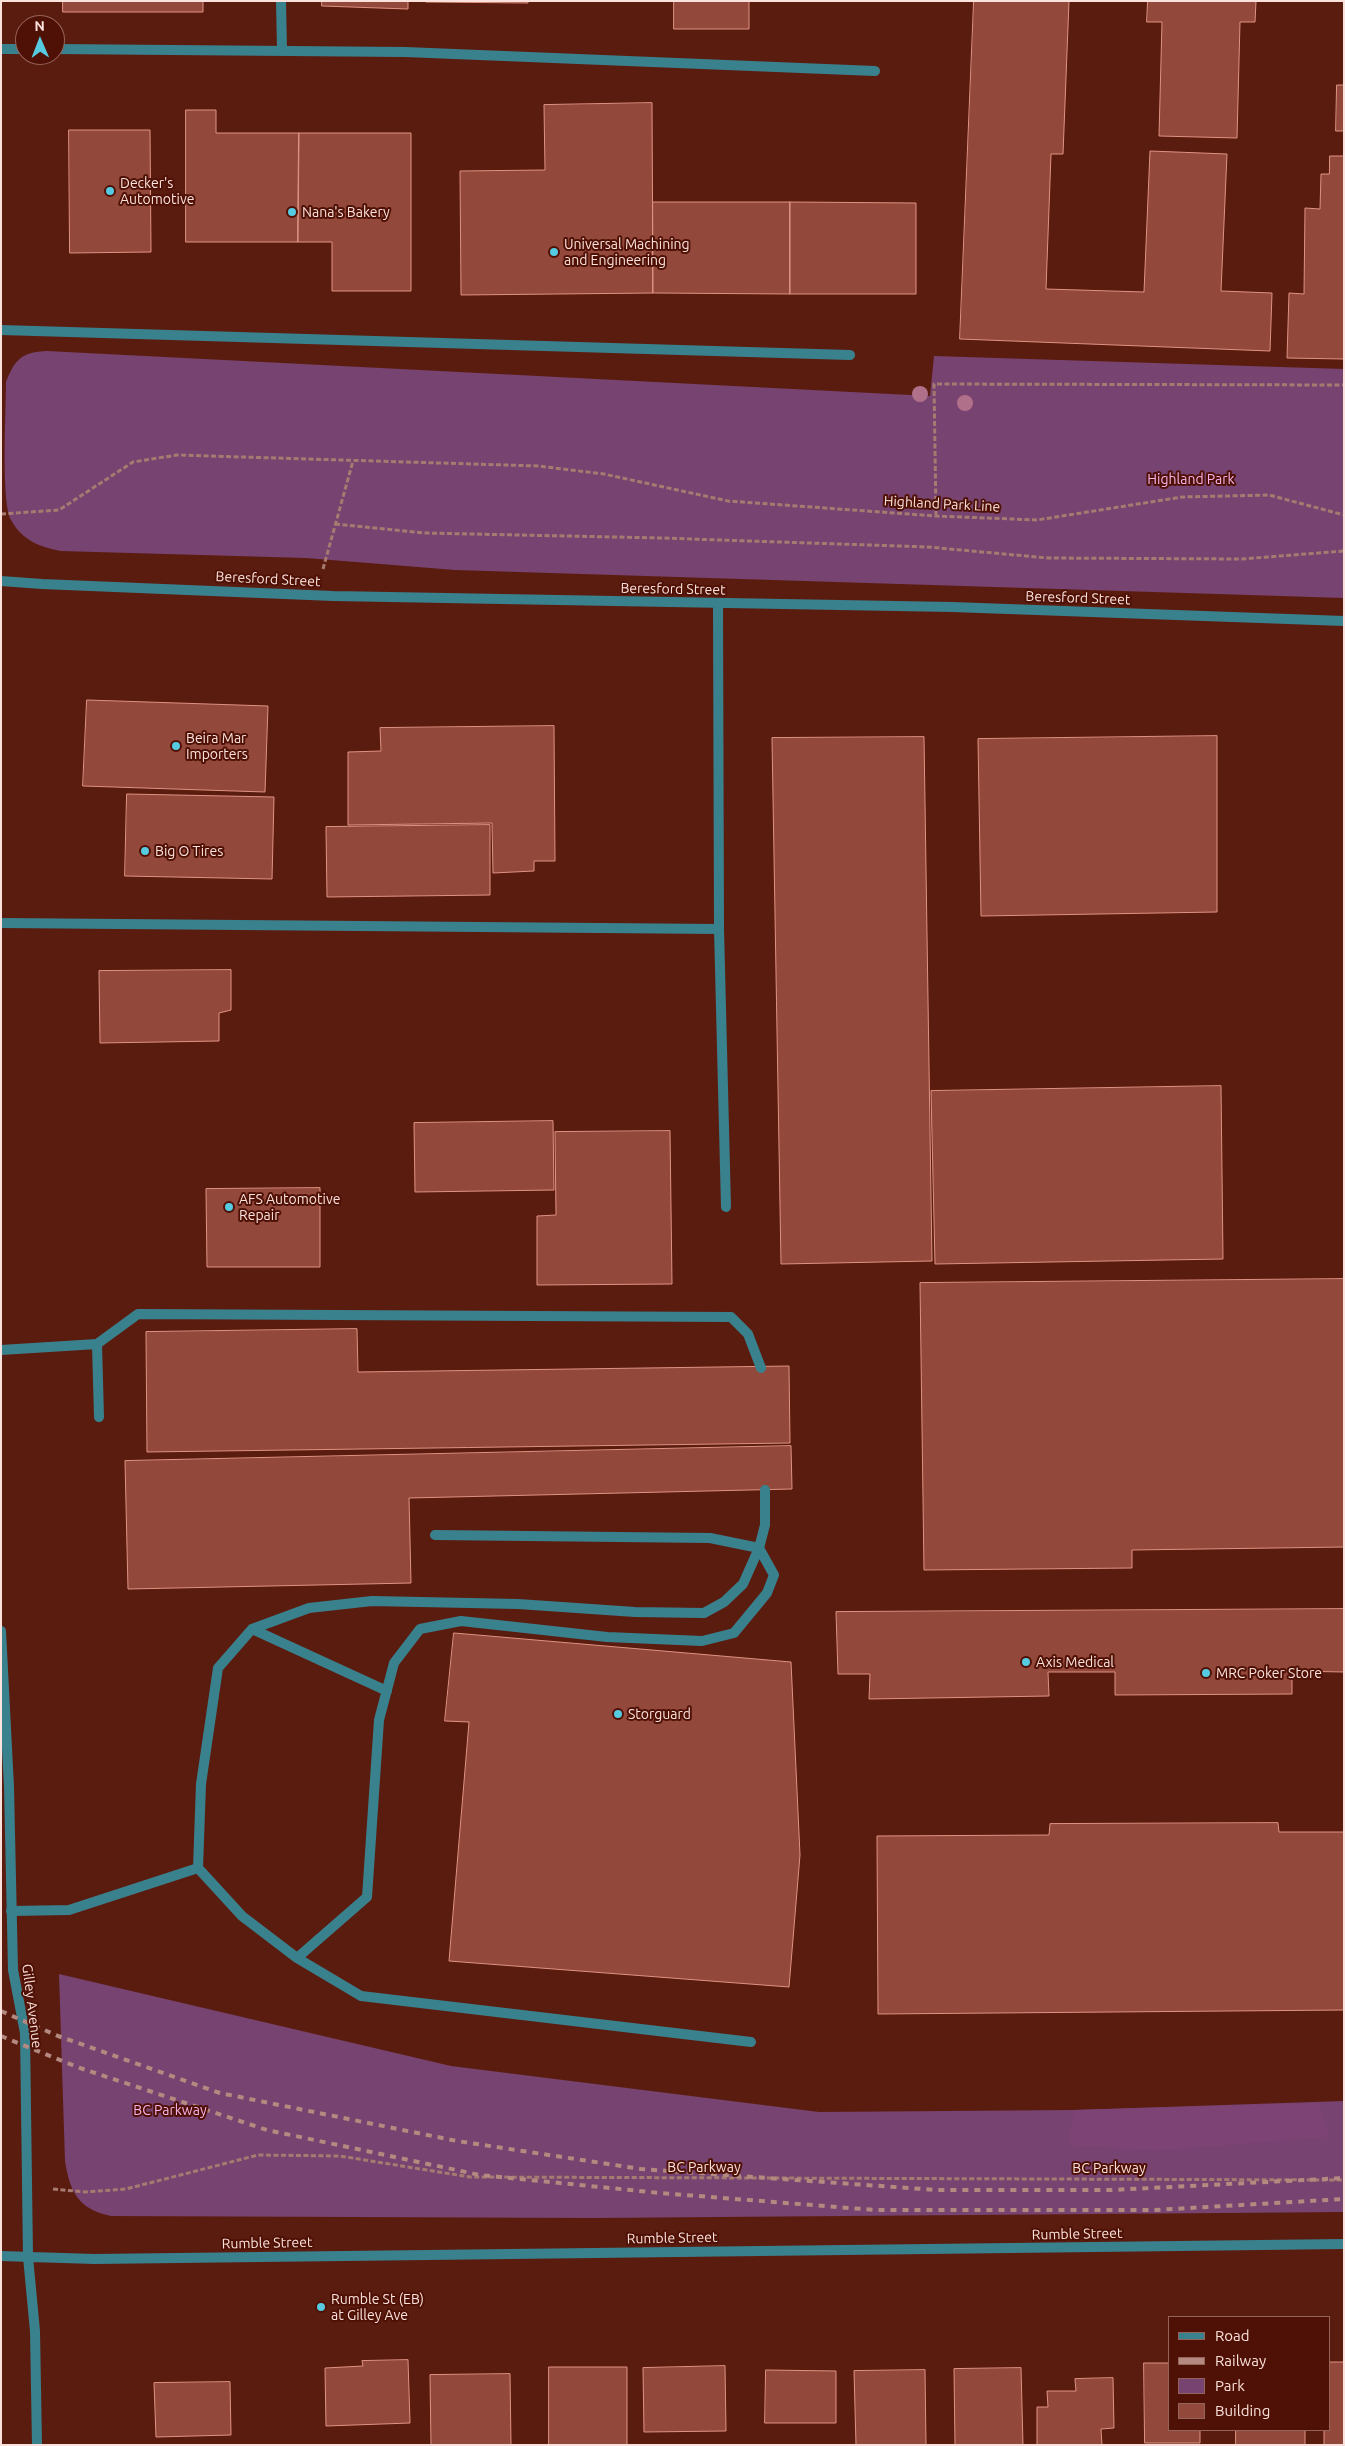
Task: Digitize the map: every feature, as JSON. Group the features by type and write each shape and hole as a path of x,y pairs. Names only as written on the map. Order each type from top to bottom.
{"street":[{"path":"282,1 282,50"},
{"path":"1,49 15,49"},
{"path":"65,50 405,52 875,71"},
{"path":"1,330 850,355"},
{"name":"Beresford Street","path":"1,581 316,595 952,607 1344,621"},
{"path":"718,604 719,929 726,1207"},
{"path":"1,923 719,929"},
{"path":"1,1350 97,1344 138,1314 731,1317 748,1334 761,1368"},
{"path":"97,1344 100,1417"},
{"path":"752,2042 361,1996 297,1958 242,1916 198,1868 201,1784 218,1668 252,1629 309,1608 372,1601 518,1604 635,1612 704,1613 724,1602 743,1584 759,1548 765,1525 765,1490"},
{"path":"297,1958 367,1897 379,1720 394,1663 420,1629 461,1621 626,1638 702,1641 734,1633 767,1594 774,1574 759,1548 710,1538 435,1535"},
{"path":"252,1629 387,1691"},
{"name":"Gilley Avenue","path":"1,1631 9,1787 13,1970 25,2034 28,2257 35,2331 37,2445"},
{"path":"11,1911 69,1910 198,1868"},
{"name":"Rumble Street","path":"1,2256 94,2259 1344,2244"}],"path":[{"path":"936,516 934,384 1344,385"},
{"name":"Highland Park Line","path":"1,514 59,510 133,462 177,455 538,466 604,474 728,502 936,516 1038,520 1182,497 1269,495 1344,516"},
{"path":"316,595 352,461"},
{"path":"335,524 424,533 671,538 928,547 1048,558 1242,558 1344,551"},
{"name":"BC Parkway","path":"71,2189 85,2192 126,2189 258,2155 340,2156 470,2177 1344,2180"}],"green space":[{"name":"Highland Park","path":"47,351 930,396 934,356 1344,369 1344,598 455,570 306,558 61,551 38,545 20,533 11,520 6,494 6,382 20,358 31,353"},
{"name":"BC Parkway","path":"59,1974 451,2066 819,2112 1074,2110 1344,2101 1344,2212 595,2218 111,2216 100,2213 83,2204 73,2190 67,2172 65,2161"}],"shaded area":[{"path":"1318,2103 1330,2137 1158,2151 1068,2145 1074,2110"}],"building":[{"path":"63,1 203,1 203,12 63,12"},
{"path":"322,1 408,1 408,9 322,6"},
{"path":"528,1 528,3 426,2"},
{"path":"674,1 749,1 749,29 674,29"},
{"path":"974,1 1069,1 1063,154 1051,154 1046,289 1144,292 1150,151 1227,154 1221,291 1272,293 1270,351 960,339"},
{"path":"1148,1 1256,1 1255,22 1240,22 1237,138 1159,136 1162,22 1147,22"},
{"path":"1337,85 1344,85 1344,131 1336,131"},
{"path":"652,103 653,293 461,295 460,171 545,170 544,105"},
{"path":"186,110 216,110 216,133 299,133 298,242 186,242"},
{"name":"Decker's Automotive","path":"69,130 150,130 151,252 70,253"},
{"path":"299,133 411,133 411,291 332,291 332,242 298,242"},
{"path":"1330,156 1344,156 1344,359 1287,358 1289,293 1304,294 1305,208 1320,209 1321,174 1329,174"},
{"path":"653,202 790,202 790,294 653,293"},
{"path":"790,202 916,203 916,294 790,294"},
{"name":"Beira Mar Importers","path":"87,700 268,706 265,792 83,786"},
{"path":"554,726 555,861 534,861 534,871 493,873 492,823 348,825 348,752 381,751 380,728"},
{"path":"1217,736 1217,912 981,916 978,739"},
{"path":"924,737 932,1261 781,1264 772,738"},
{"path":"127,794 274,797 272,879 125,876"},
{"path":"490,825 490,895 327,897 326,827"},
{"path":"231,970 231,1010 219,1013 219,1041 100,1043 99,971"},
{"path":"1221,1086 1223,1259 935,1264 931,1091"},
{"path":"553,1121 554,1190 415,1192 414,1123"},
{"path":"670,1131 672,1284 537,1285 537,1216 556,1215 555,1132"},
{"path":"320,1188 320,1267 207,1267 206,1189"},
{"path":"1344,1279 1344,1547 1132,1550 1132,1568 924,1570 920,1283"},
{"path":"357,1329 358,1372 789,1366 790,1443 147,1452 146,1332"},
{"path":"791,1446 792,1489 409,1498 411,1583 128,1589 125,1461"},
{"path":"1344,1609 1344,1672 1292,1671 1292,1694 1115,1695 1115,1672 1048,1672 1049,1696 869,1699 870,1674 838,1674 836,1612"},
{"path":"454,1633 791,1662 800,1855 789,1987 449,1961 469,1722 445,1721"},
{"path":"1278,1823 1279,1832 1344,1832 1344,2010 878,2014 877,1836 1049,1835 1050,1824"},
{"path":"408,2360 410,2423 326,2426 325,2368 363,2366 362,2361"},
{"path":"1330,2362 1344,2362 1344,2445 1324,2445 1324,2431 1330,2431"},
{"path":"1144,2363 1168,2363 1168,2431 1200,2431 1200,2443 1145,2443"},
{"path":"725,2366 726,2431 644,2432 643,2368"},
{"path":"549,2367 627,2367 627,2445 549,2445"},
{"path":"1021,2368 1023,2445 955,2445 954,2369"},
{"path":"766,2370 836,2371 836,2423 765,2423"},
{"path":"925,2370 926,2445 856,2445 854,2371"},
{"path":"510,2374 511,2445 431,2445 430,2375"},
{"path":"1113,2378 1114,2428 1101,2429 1102,2445 1037,2445 1037,2407 1048,2407 1047,2391 1076,2391 1075,2379"},
{"path":"230,2382 231,2435 156,2437 154,2383"},
{"path":"1236,2431 1305,2431 1305,2445 1236,2445"}],"railway":[{"path":"1,2011 58,2036 220,2093 457,2141 641,2169 937,2190 1112,2190 1344,2178"},
{"path":"1,2036 77,2067 267,2130 480,2175 660,2193 875,2210 1155,2210 1344,2199"}],"place":[{"name":"Decker's Automotive","path":"110,191"},
{"name":"Nana's Bakery","path":"292,212"},
{"name":"Universal Machining and Engineering","path":"554,252"},
{"name":"Beira Mar Importers","path":"176,746"},
{"name":"Big O Tires","path":"145,851"},
{"name":"AFS Automotive Repair","path":"229,1207"},
{"name":"Axis Medical","path":"1026,1662"},
{"name":"MRC Poker Store","path":"1206,1673"},
{"name":"Storguard","path":"618,1714"},
{"name":"Rumble St (EB) at Gilley Ave","path":"321,2307"}]}
